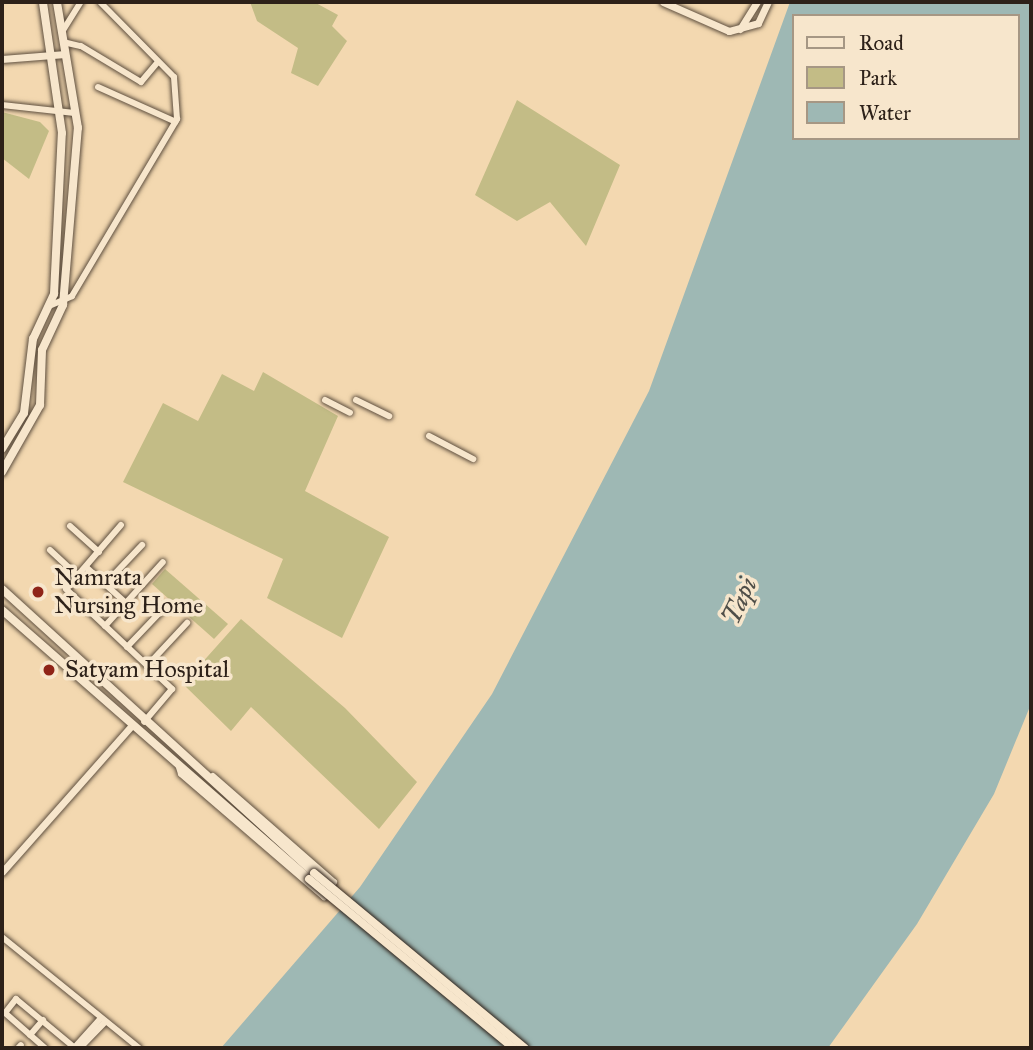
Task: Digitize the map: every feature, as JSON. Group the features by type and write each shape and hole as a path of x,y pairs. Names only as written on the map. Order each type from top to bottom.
{"main road":[{"path":"2,449 24,413 33,339 49,306 62,190 59,114 43,2"},
{"path":"2,471 40,405 42,349 63,305 76,192 75,113 57,2"},
{"path":"2,589 142,720 181,761 513,1048"},
{"path":"2,610 132,725 181,761"},
{"path":"132,725 142,720"},
{"path":"311,876 525,1048"}],"street":[{"path":"62,32 81,2"},
{"path":"49,306 63,305 176,122 178,87 158,62 100,2"},
{"path":"663,2 722,29 739,29 758,23 768,2"},
{"path":"739,29 757,2"},
{"path":"64,42 81,46 141,82 158,62"},
{"path":"2,59 65,54"},
{"path":"98,87 176,122"},
{"path":"2,105 59,114 75,113"},
{"path":"325,400 350,413"},
{"path":"356,400 389,416"},
{"path":"429,436 473,459"},
{"path":"121,525 77,575 67,591 172,691 142,720"},
{"path":"70,526 99,552"},
{"path":"105,584 142,545"},
{"path":"50,550 77,575"},
{"path":"105,626 163,562"},
{"path":"86,567 126,603"},
{"path":"127,647 167,605"},
{"path":"147,666 187,623"},
{"path":"2,872 132,725"},
{"path":"194,759 334,882 324,897 181,774 181,761 194,759"},
{"path":"2,937 139,1048"},
{"path":"46,1048 5,1011 17,999 76,1048 103,1020"},
{"path":"30,1035 43,1020"}],"green space":[{"path":"250,2 314,2 338,15 332,26 347,41 318,86 291,73 298,48 257,21"},
{"path":"517,100 620,165 586,246 550,202 517,221 475,195"},
{"path":"2,112 40,122 49,131 29,179 2,158"},
{"path":"263,372 338,416 305,491 389,537 342,638 267,598 283,559 123,482 163,403 198,421 222,374 254,391"},
{"path":"165,569 228,624 214,639 152,584"},
{"path":"241,619 345,708 417,782 379,829 251,707 231,731 183,684"}],"water":[{"name":"Tapi","path":"790,2 1031,2 1031,704 994,794 917,924 828,1048 221,1048 360,887 492,694 649,391"}],"place":[{"name":"Namrata Nursing Home","path":"38,592"},
{"name":"Satyam Hospital","path":"49,670"}]}
